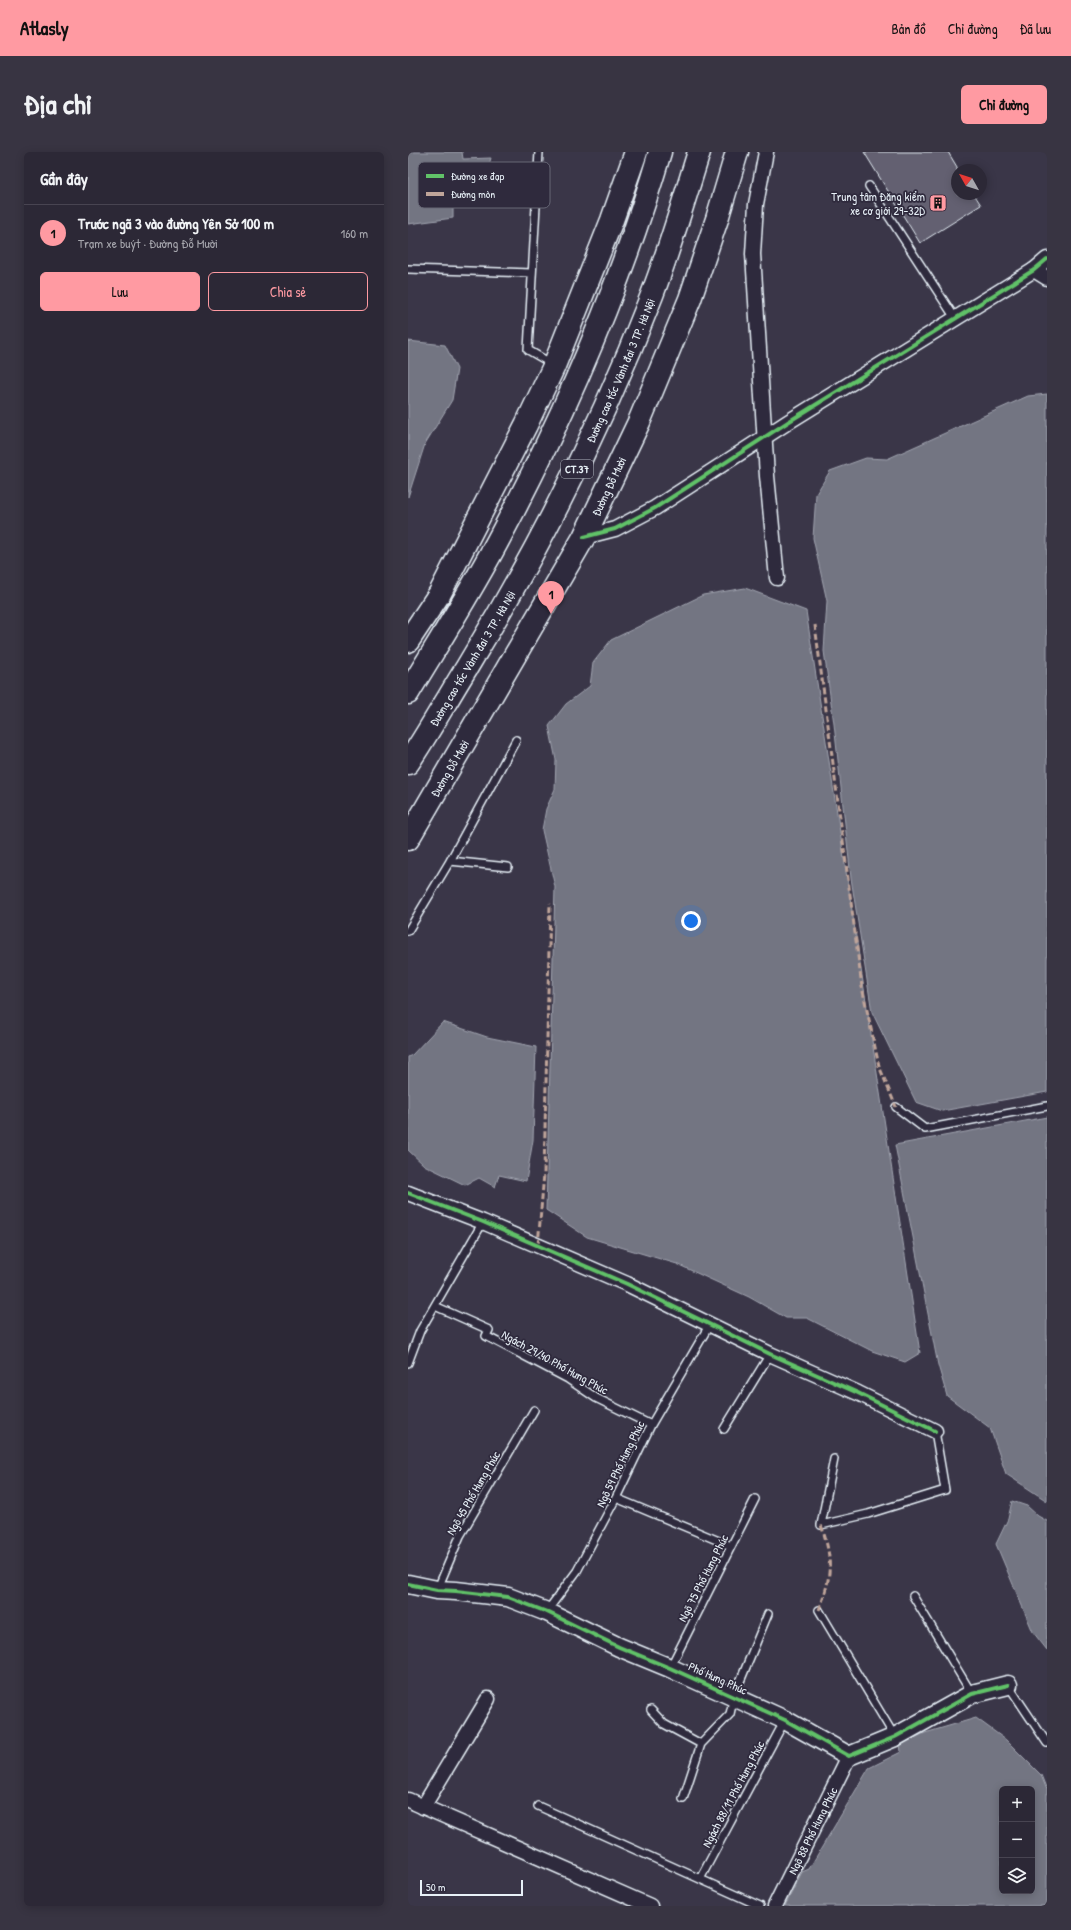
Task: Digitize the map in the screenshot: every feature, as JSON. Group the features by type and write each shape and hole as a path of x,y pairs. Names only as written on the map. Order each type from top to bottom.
{"main road":[{"path":"408,641 440,593 526,425 554,366 636,152"},
{"path":"408,693 465,599 502,533 540,458 580,373 615,287 642,214 660,152"},
{"name":"Đường cao tốc Vành đai 3 TP. Hà Nội","path":"408,763 497,618 575,472 614,387 652,294 698,152"},
{"name":"Đường Đỗ Mười","path":"408,839 584,537 639,422 690,299 717,219 737,152"}],"street":[{"path":"766,152 756,204 753,254 767,476 777,578"},
{"path":"584,537 615,529 635,520 765,437 1034,270 1047,259"},
{"path":"1034,270 1047,278"},
{"path":"408,1193 483,1222 620,1281 770,1354 858,1393 935,1431"},
{"name":"Phố Hưng Phúc","path":"408,1584 437,1590 508,1597 547,1612 619,1647 734,1696 785,1720 850,1756"},
{"path":"850,1756 895,1737 972,1694 1008,1685"},
{"path":"423,1807 488,1699"},
{"name":"Ngõ 88 Phố Hưng Phúc","path":"774,1906 850,1756"},
{"path":"408,1800 650,1906"}],"lane":[{"path":"538,162 539,152"},
{"path":"869,186 955,318"},
{"path":"536,208 528,350 554,366"},
{"path":"408,269 532,273"},
{"path":"408,931 450,861 516,740"},
{"path":"450,861 508,867"},
{"path":"896,1107 926,1129 1047,1106"},
{"path":"408,1363 420,1332 483,1222"},
{"name":"Ngách 29/40 Phố Hưng Phúc","path":"435,1306 489,1330 486,1336 568,1379 596,1398 651,1425"},
{"name":"Ngõ 59 Phố Hưng Phúc","path":"547,1612 577,1571 616,1498 651,1425 710,1324"},
{"path":"724,1429 770,1354"},
{"name":"Ngõ 45 Phố Hưng Phúc","path":"437,1590 460,1536 534,1410"},
{"path":"834,1459 821,1525 868,1514 945,1490 935,1431"},
{"path":"616,1498 731,1546"},
{"name":"Ngõ 75 Phố Hưng Phúc","path":"670,1668 755,1499"},
{"path":"913,1596 972,1694"},
{"path":"819,1610 895,1737"},
{"path":"683,1799 701,1744 730,1714 734,1696 768,1614"},
{"path":"1008,1685 1047,1743"},
{"path":"651,1710 664,1724 701,1744"},
{"name":"Ngách 88/11 Phố Hưng Phúc","path":"700,1879 785,1720"},
{"path":"538,1806 760,1906"}],"water":[{"path":"408,152 462,152 463,159 491,158 490,162 418,162 418,208 453,208 453,218 408,224"},
{"path":"408,341 445,345 457,369 452,400 425,444 408,497"},
{"path":"1047,394 1047,1092 942,1111 916,1102 872,1012 851,878 834,724 824,651 827,601 813,538 816,494 830,471 866,458 887,459 1028,396"},
{"path":"745,588 806,611 920,1353 905,1362 872,1351 807,1318 786,1318 749,1297 677,1264 587,1237 546,1210 555,887 542,830 546,809 555,789 556,760 549,726 566,704 590,686 593,663 611,640 703,595"},
{"path":"443,1022 487,1037 536,1047 533,1140 526,1181 499,1175 495,1187 479,1178 465,1185 424,1165 408,1150 408,1057 412,1055"},
{"path":"1047,1117 1047,1501 1006,1474 990,1428 947,1396 938,1365 895,1145"},
{"path":"1012,1501 1027,1506 1038,1516 1047,1521 1047,1650 1033,1632 996,1544 1008,1519"},
{"path":"976,1718 1006,1740 1041,1775 1047,1790 1047,1906 785,1906 802,1872 809,1869 869,1768 901,1752 900,1744 925,1733"}],"building":[{"path":"864,152 948,152 955,164 951,164 951,200 978,200 981,205 920,243"}],"marked path":[{"path":"815,625 862,987 879,1066 896,1107"},
{"path":"538,1245 544,1174 550,903"},
{"path":"819,1610 829,1577 828,1548 821,1525"}],"cycle path":[{"path":"584,537 615,529 655,508 788,422 1034,270 1047,259"},
{"path":"408,1193 483,1222 627,1284 770,1354 858,1393 935,1431"},
{"path":"408,1584 437,1590 508,1597 547,1612 619,1647 670,1668 785,1720 849,1756 895,1737 972,1694 1008,1685"}],"place":[{"name":"Trung tâm Đăng kiểm xe cơ giới 29-32D","path":"938,203"},
{"name":"Trước ngã 3 vào đường Yên Sở 100 m","path":"551,614"}]}
